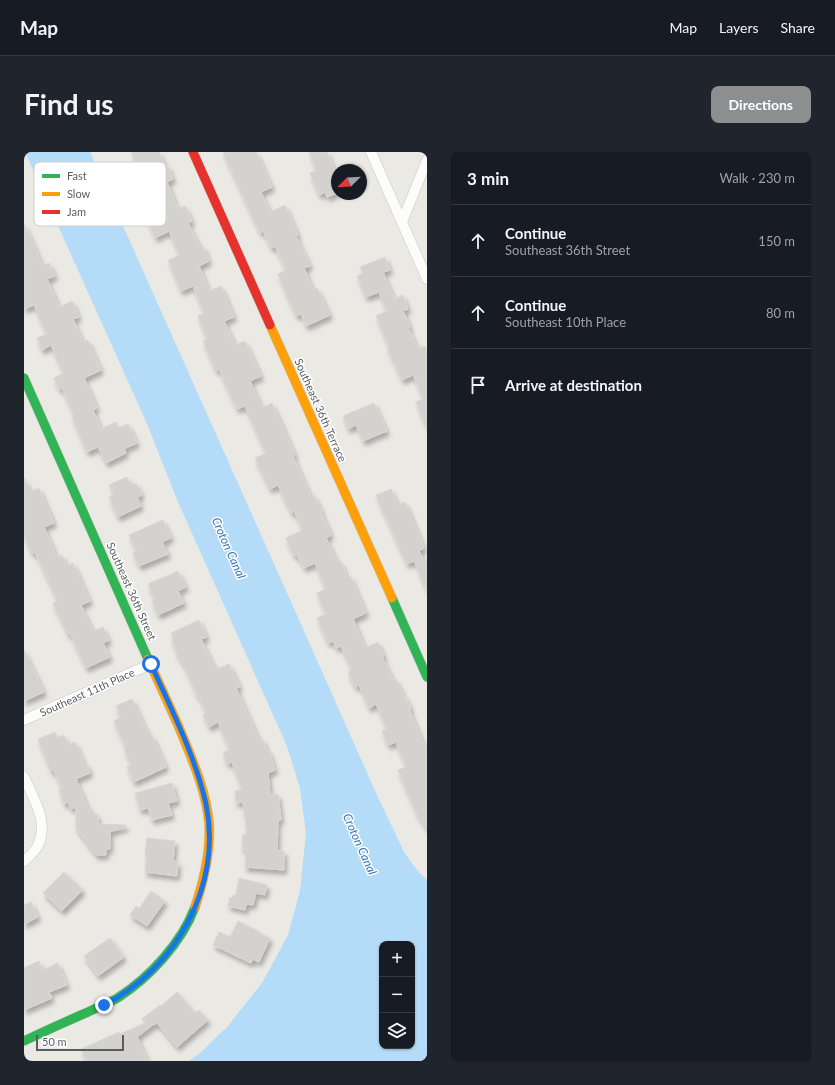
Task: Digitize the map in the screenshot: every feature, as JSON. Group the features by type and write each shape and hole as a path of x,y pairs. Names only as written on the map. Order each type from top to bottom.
{"street":[{"name":"Southeast 36th Terrace","path":"193,152 427,677"},
{"path":"370,152 427,279"},
{"path":"402,222 427,160"},
{"name":"Southeast 36th Street","path":"24,378 192,758 199,776 206,804 209,831 209,848 204,880 194,911 187,925 168,954 152,970 118,998 24,1041"},
{"name":"Southeast 11th Place","path":"24,720 151,664"},
{"path":"24,777 39,812 42,823 42,830 38,845 33,853 24,861"}],"water":[{"path":"25,152 90,152 94,162 34,162 34,172"},
{"name":"Croton Canal","path":"58,226 123,226 376,793 404,852 416,869 427,880 427,1061 189,1061 200,1053 228,1026 262,983 288,935 300,891 306,833 300,788 287,746 178,502 148,426"}],"building":[{"path":"131,152 159,152 164,162 136,162"},
{"path":"223,152 256,152 272,187 261,192 270,212 285,205 298,235 296,236 310,266 304,268 313,290 317,288 330,315 306,326 301,314 296,316 278,274 286,270 275,246 271,248 263,231 260,233"},
{"path":"309,152 327,152 332,164 331,164 331,195 327,197 325,192 319,195 310,173 317,170"},
{"path":"168,166 173,179 167,182 178,209 185,206 192,221 188,223 200,247 203,246 209,261 199,266 209,291 221,286 234,317 224,321 235,345 245,341 261,376 250,381 262,408 272,403 295,455 293,456 311,497 314,495 322,512 331,535 326,538 338,563 341,562 347,577 350,576 366,613 353,619 365,648 378,642 384,656 382,657 393,680 396,679 411,709 409,709 427,753 427,829 417,814 398,770 406,767 396,742 388,745 382,731 387,729 376,704 369,708 359,685 355,687 348,672 352,670 341,646 336,648 333,641 328,643 317,618 326,614 317,593 326,589 315,563 304,568 297,555 294,556 286,538 303,530 294,511 291,513 278,485 270,489 255,458 266,453 245,406 237,409 219,369 216,371 203,341 207,339 198,316 204,313 193,286 181,291 168,260 180,255 169,231 155,238 150,226 166,226 166,167"},
{"path":"24,224 43,266 49,263 55,276 47,279 59,307 72,301 79,317 73,319 83,342 88,340 101,370 84,378 97,408 93,410 101,429 116,422 118,428 128,424 137,443 124,449 126,453 106,463 98,447 87,452 72,416 74,415 62,388 59,389 54,378 64,373 51,345 42,350 37,338 47,334 34,305 24,309"},
{"path":"385,257 390,270 383,272 394,299 403,295 408,309 403,311 410,327 408,328 418,349 425,346 427,351 427,428 416,402 424,399 413,375 402,380 387,347 389,346 376,316 387,311 379,292 366,297 357,276 363,274 360,267"},
{"path":"374,403 387,431 363,441 356,425 348,429 343,416"},
{"path":"127,477 131,486 136,483 142,495 137,497 141,506 118,517 109,497 114,495 109,485"},
{"path":"24,478 31,492 39,488 54,523 44,527 57,558 62,555 67,566 73,563 90,601 81,605 93,632 103,627 109,640 103,643 110,657 86,668 70,633 68,634 53,603 58,601 35,552 32,553 24,535"},
{"path":"391,489 398,505 405,502 424,548 419,551 427,568 427,590 414,561 407,564 376,495"},
{"path":"163,520 171,538 162,542 168,554 139,566 133,553 137,551 129,535"},
{"path":"178,571 186,587 178,591 184,603 158,615 152,601 155,600 148,584"},
{"path":"199,620 207,637 201,639 212,663 214,663 217,669 229,664 240,687 236,688 259,740 262,738 267,751 269,751 275,770 268,773 270,795 278,794 281,820 278,820 277,851 284,851 284,870 245,867 246,849 242,849 243,834 247,835 243,802 236,803 235,791 242,790 232,762 227,764 223,752 230,750 218,722 209,727 203,715 206,713 199,696 198,697 172,641 173,638 171,633"},
{"path":"24,650 44,692 24,701"},
{"path":"132,699 149,736 152,735 166,767 134,782 127,767 131,765 124,748 126,747 114,721 121,717 116,706"},
{"path":"55,732 57,738 64,735 68,745 75,742 85,765 87,764 90,773 76,779 89,811 94,811 94,815 98,815 98,824 126,825 126,827 106,833 110,833 110,849 106,849 106,855 96,855 76,828 76,807 71,809 68,802 64,804 59,790 62,789 54,770 51,771 38,739"},
{"path":"172,783 177,801 168,803 172,815 152,820 148,808 140,810 135,793"},
{"path":"147,838 175,841 173,861 178,862 177,876 145,872"},
{"path":"64,872 83,890 62,911 43,893"},
{"path":"239,878 267,885 265,895 256,893 253,905 246,904 245,910 228,906 230,897 233,898 233,895 236,895"},
{"path":"151,891 165,901 147,926 130,915 136,906 139,909"},
{"path":"31,902 38,917 24,924 24,905"},
{"path":"238,921 270,938 259,962 253,959 251,963 213,945 219,932 230,937"},
{"path":"110,938 124,957 98,976 84,956"},
{"path":"39,961 42,970 58,963 67,985 49,992 52,998 24,1010 24,968"},
{"path":"177,992 195,1013 199,1010 208,1020 177,1047 157,1023 137,1037 148,1061 86,1061 81,1049 119,1032 120,1034 145,1023 142,1019 160,1005 161,1006"}],"traffic: fast":[{"path":"24,378 148,659"},
{"path":"392,598 427,677"},
{"path":"24,1041 112,1001 131,989 164,958 182,933 195,907"}],"traffic: slow":[{"path":"270,325 392,598"},
{"path":"148,659 193,761 205,798 209,823 209,845 204,876 195,907"}],"traffic: jam":[{"path":"193,152 270,325"}],"route":[{"path":"104,1005 118,998 144,978 168,954 178,940 194,911 204,880 207,864 209,848 208,817 199,776 151,664"}]}
